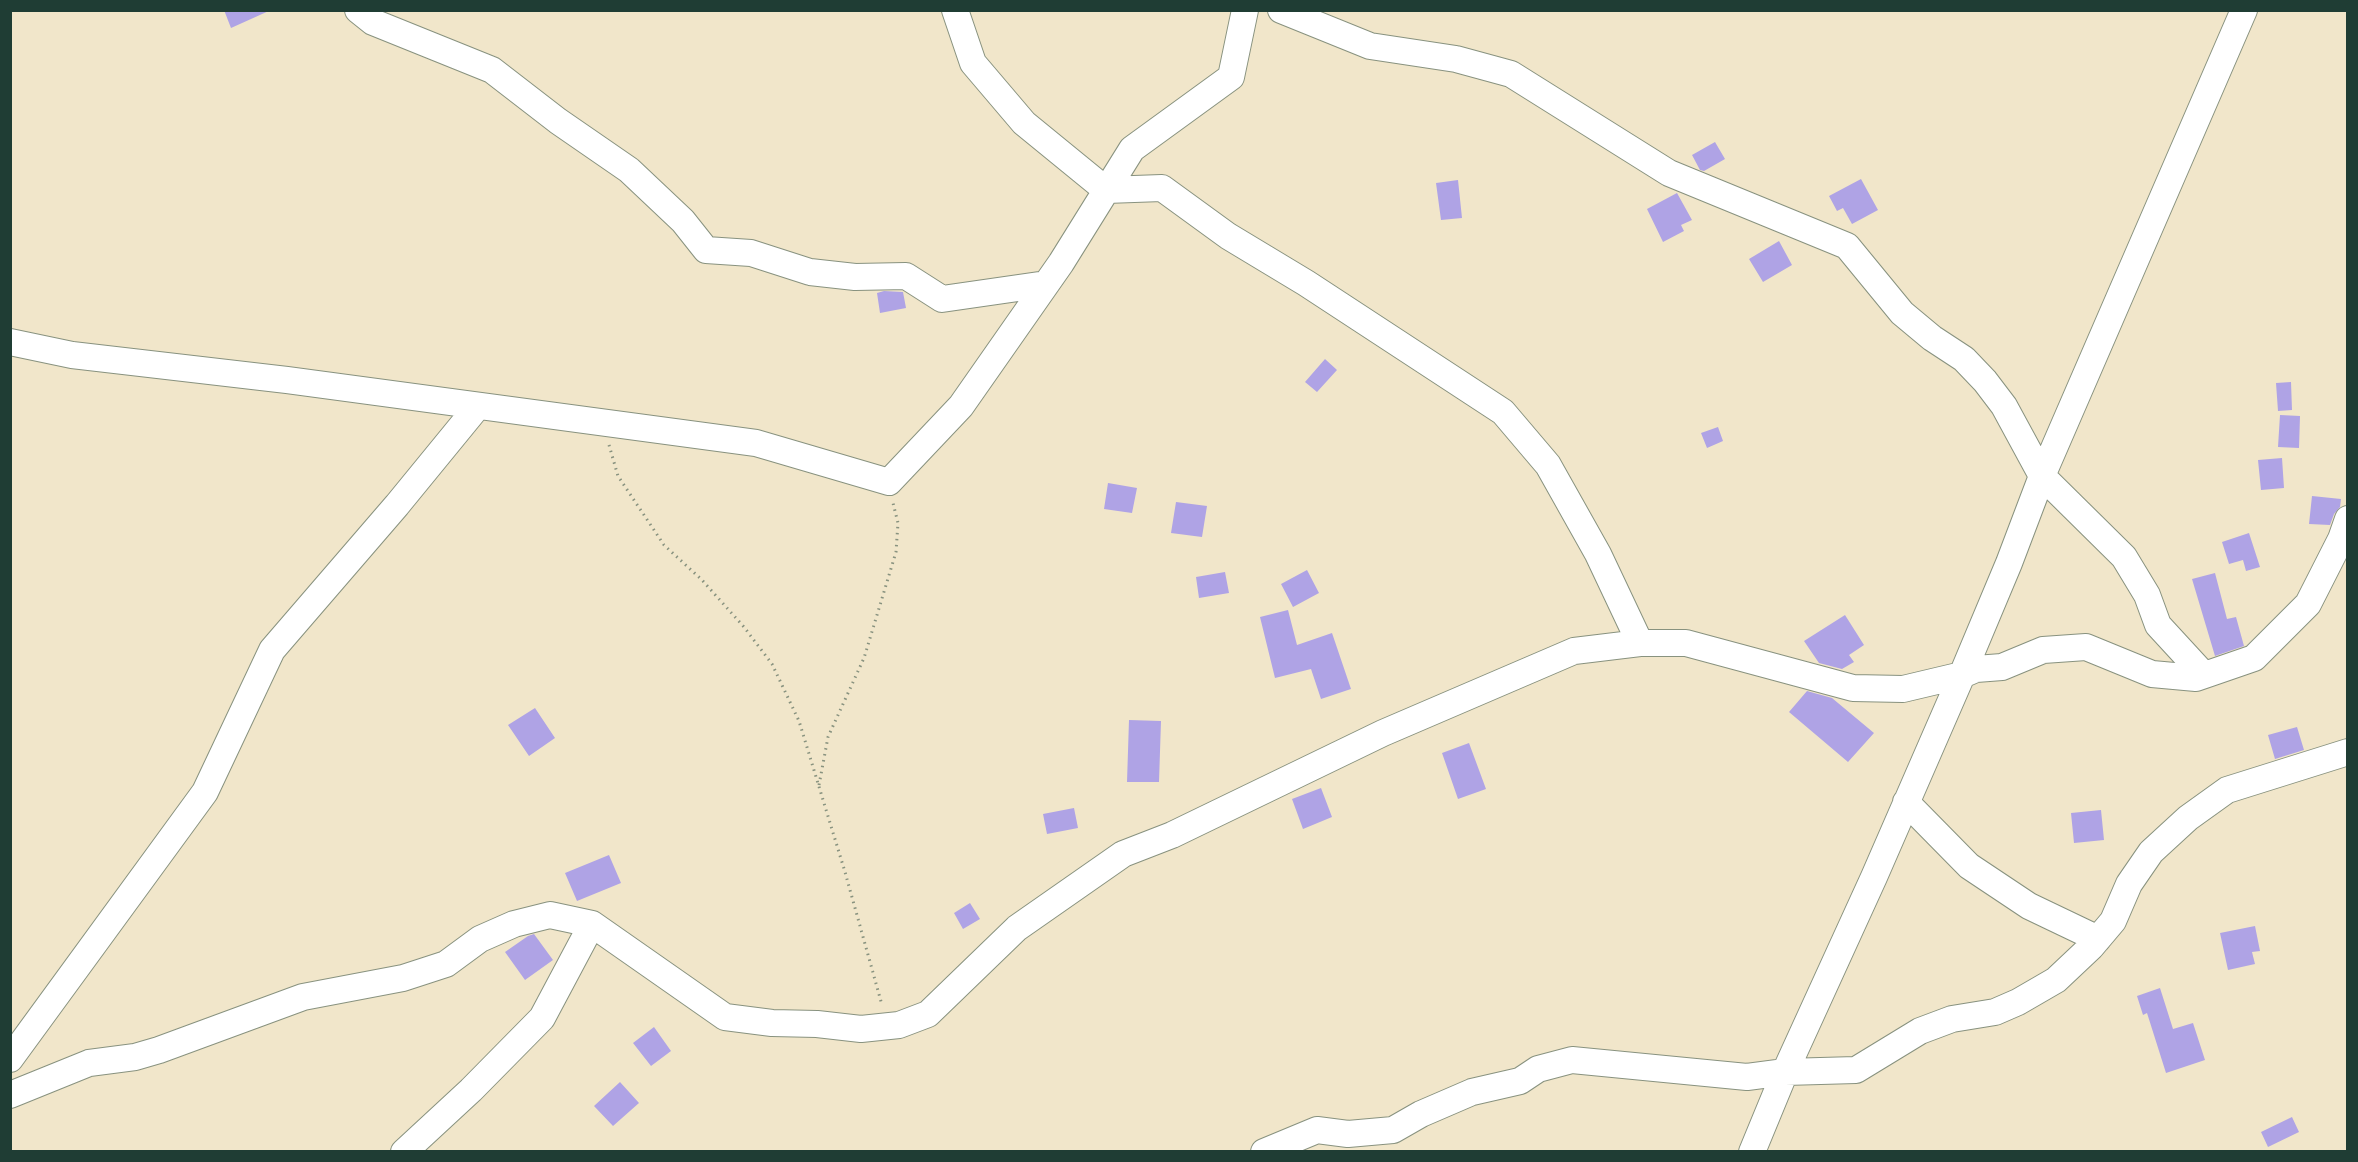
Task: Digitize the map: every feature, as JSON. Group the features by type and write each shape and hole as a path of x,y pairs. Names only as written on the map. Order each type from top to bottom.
{"street":[{"path":"358,10 373,22 492,70 558,121 629,170 683,221 706,250 751,253 810,272 855,277 906,276 942,299 1046,284"},
{"path":"955,10 973,63 1024,123 1106,190 1162,188 1228,236 1306,283 1503,412 1548,465 1598,554 1640,644"},
{"path":"10,342 72,355 287,380 756,443 889,482 961,406 1046,284 1132,149 1231,77 1245,10"},
{"path":"1281,10 1370,46 1456,59 1511,74 1669,172 1847,246 1902,313 1932,338 1964,359 1985,381 2004,406 2043,476 2054,490 2101,532 2124,558 2147,595 2158,625 2204,675"},
{"path":"1752,1152 1785,1072 1962,675 2043,476 2244,10"},
{"path":"10,1059 205,792 272,650 397,505 478,406"},
{"path":"10,1095 89,1064 135,1057 159,1050 303,997 403,978 446,964 480,939 514,924 550,915 591,924 725,1017 772,1023 817,1024 861,1029 899,1025 928,1014 1017,928 1123,854 1172,835 1383,733 1574,651 1640,644 1686,643 1853,688 1903,689 1962,675 1976,669 2002,667 2043,650 2086,647 2152,674 2196,678 2254,658 2308,604 2341,539 2348,519"},
{"path":"1264,1152 1317,1130 1348,1134 1394,1130 1421,1114 1472,1092 1520,1081 1538,1069 1572,1060 1747,1077 1785,1072 1856,1070 1920,1031 1952,1019 1995,1012 2018,1002 2056,980 2113,921 2129,884 2151,852 2188,818 2227,790 2348,752"},
{"path":"1906,802 1968,866 2029,906 2098,939"},
{"path":"404,1152 471,1090 542,1018 591,924"}],"path":[{"path":"603,423 618,476 664,545 702,580 744,627 772,664 799,721 845,872 887,1026"},
{"path":"819,787 828,737 864,658 896,552 898,523 889,482"}],"building":[{"path":"224,10 271,10 231,28"},
{"path":"1715,142 1725,159 1704,171 1700,170 1692,155"},
{"path":"1861,179 1878,210 1852,224 1843,208 1837,211 1829,196"},
{"path":"1458,180 1462,218 1441,220 1436,183"},
{"path":"1677,193 1692,220 1681,225 1684,231 1663,242 1647,209"},
{"path":"1779,241 1792,265 1763,282 1749,259"},
{"path":"903,292 906,308 880,313 877,293"},
{"path":"1325,359 1337,370 1317,392 1305,382"},
{"path":"2291,382 2292,410 2278,411 2276,383"},
{"path":"2280,415 2300,416 2299,448 2278,447"},
{"path":"1718,427 1723,441 1707,448 1701,433"},
{"path":"2282,458 2284,488 2261,490 2258,460"},
{"path":"1108,483 1137,488 1132,513 1104,509"},
{"path":"2312,496 2341,499 2340,507 2334,514 2330,525 2309,524"},
{"path":"1176,502 1207,506 1202,537 1171,533"},
{"path":"2249,533 2260,567 2246,571 2243,560 2229,564 2222,542"},
{"path":"1307,570 1319,593 1293,607 1281,584"},
{"path":"1225,572 1229,593 1199,598 1196,577"},
{"path":"2215,573 2227,619 2236,617 2244,646 2215,656 2192,579"},
{"path":"1288,610 1297,645 1332,633 1351,689 1321,699 1311,669 1275,678 1260,617"},
{"path":"1845,615 1864,645 1849,655 1854,662 1842,669 1819,663 1804,641"},
{"path":"1807,691 1832,698 1874,733 1848,762 1789,712"},
{"path":"535,708 555,738 529,756 508,725"},
{"path":"1129,720 1161,721 1159,782 1127,782"},
{"path":"2297,727 2304,750 2275,759 2268,735"},
{"path":"1469,743 1486,789 1458,799 1442,753"},
{"path":"1321,788 1332,817 1303,829 1292,799"},
{"path":"1074,808 1078,828 1047,834 1043,814"},
{"path":"2101,810 2104,840 2074,843 2071,813"},
{"path":"609,855 621,883 577,901 565,873"},
{"path":"970,903 980,919 963,929 954,913"},
{"path":"2255,926 2260,951 2252,952 2255,964 2228,970 2220,933"},
{"path":"534,934 553,960 525,980 505,952"},
{"path":"2160,988 2173,1029 2193,1023 2205,1060 2166,1073 2147,1013 2143,1015 2137,996"},
{"path":"654,1027 671,1051 651,1066 633,1043"},
{"path":"620,1082 639,1103 613,1126 594,1106"},
{"path":"2292,1117 2299,1132 2268,1147 2261,1132"}]}
